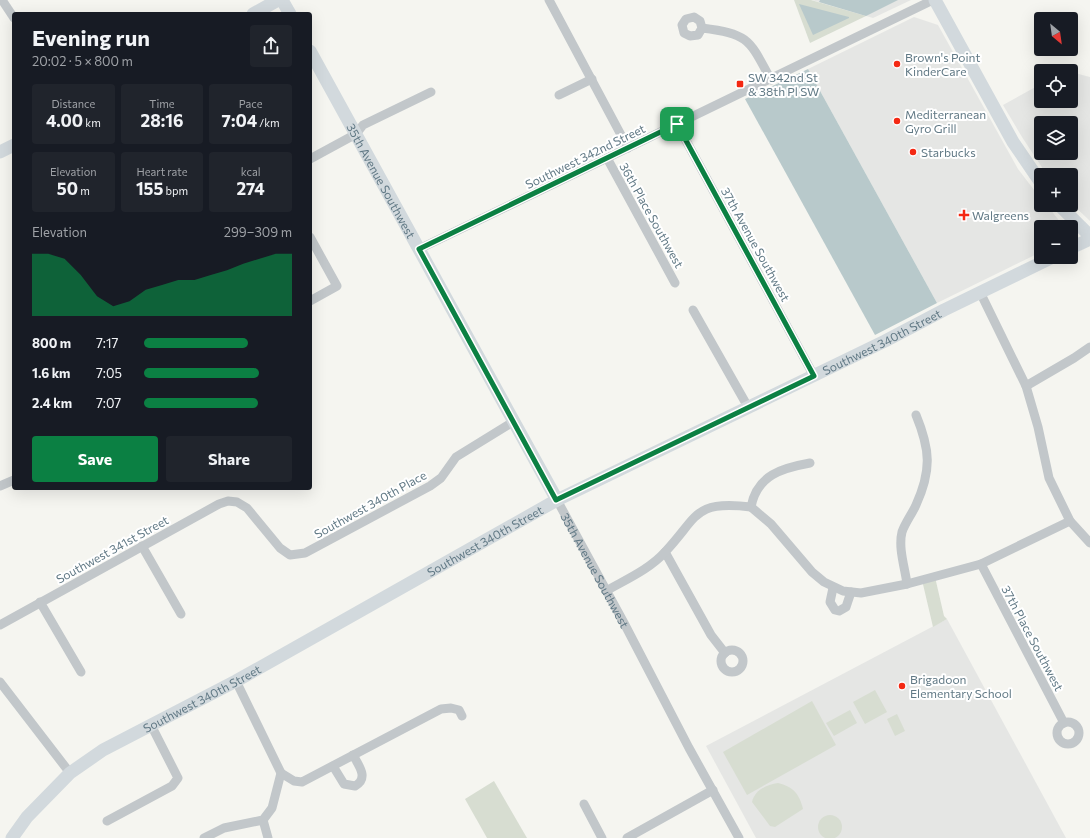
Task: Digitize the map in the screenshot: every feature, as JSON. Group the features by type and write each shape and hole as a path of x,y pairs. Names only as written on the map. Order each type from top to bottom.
{"main road":[{"path":"257,12 278,0"},
{"path":"282,0 289,12"},
{"path":"934,0 1013,142 1034,173"},
{"name":"35th Avenue Southwest","path":"312,55 556,500"},
{"path":"0,152 12,146"},
{"path":"1066,212 1090,236"},
{"path":"1078,245 1090,239"},
{"name":"Southwest 340th Street","path":"12,838 27,817 70,773 103,750 236,681 556,500 814,376 1038,264"}],"street":[{"path":"2,0 12,15"},
{"name":"36th Place Southwest","path":"549,0 628,148"},
{"name":"Southwest 342nd Street","path":"419,249 934,0"},
{"path":"702,28 729,32 752,45 771,80"},
{"path":"560,95 592,79"},
{"path":"312,158 356,134 363,125 431,92"},
{"name":"37th Avenue Southwest","path":"677,124 814,376"},
{"name":"36th Place Southwest","path":"607,158 675,283"},
{"path":"312,242 337,286 312,300"},
{"path":"980,292 1026,386 1038,427 1049,478 1070,521 1090,543"},
{"path":"693,310 748,408"},
{"path":"1026,386 1090,347"},
{"path":"907,584 901,540 902,532 920,496 928,472 928,451 916,415"},
{"name":"Southwest 340th Place","path":"237,502 248,508 280,548 290,555 304,553 430,486 441,478 456,457 513,422"},
{"path":"750,507 757,488 772,476 789,467 810,463"},
{"path":"0,486 12,481"},
{"name":"35th Avenue Southwest","path":"556,500 739,838"},
{"name":"Southwest 341st Street","path":"0,625 218,504 237,502"},
{"path":"606,591 634,575 665,552 695,515 705,510 726,504 750,507 770,524 812,572 833,588 861,593 907,584 980,564 1070,521"},
{"path":"142,546 181,614"},
{"path":"665,552 711,635 725,653"},
{"name":"37th Place Southwest","path":"980,564 1064,723"},
{"path":"833,588 830,602 837,610 846,607 847,591"},
{"path":"40,602 81,672"},
{"path":"236,681 281,773 294,781 302,782 441,709 451,708 458,710 462,716"},
{"path":"0,682 70,773"},
{"path":"107,821 172,786 178,778 151,725"},
{"path":"333,766 344,784 355,786 361,781 363,774 353,755"},
{"path":"204,838 224,828 263,820 272,808 281,773"},
{"path":"626,838 713,790"},
{"path":"584,804 602,838"},
{"path":"263,820 268,838"}],"shaded area":[{"path":"794,0 811,0 866,16 810,43"},
{"path":"812,0 911,0 873,18"},
{"path":"820,0 898,0 866,16 819,2"},
{"path":"799,4 849,17 849,18 813,35"},
{"path":"914,17 938,25 1018,169 1034,190 1034,212 1052,212 1059,220 1034,220 1034,255 937,303 808,69"},
{"path":"808,69 937,303 875,335 745,99"},
{"path":"1078,74 1090,77 1090,221 1078,210 1078,168 1042,168 1037,160 1078,160 1078,116 1034,116 1034,155 1003,105 1034,88 1034,108 1078,108"},
{"path":"935,577 944,616 947,619 933,627 922,580"},
{"name":"Brigadoon Elementary School","path":"947,619 1066,838 756,838 706,746"},
{"path":"875,690 887,712 865,724 853,702"},
{"path":"812,701 836,745 747,795 723,752"},
{"path":"850,710 857,723 834,736 826,723"},
{"path":"897,714 905,731 895,736 887,719"},
{"path":"494,781 527,838 487,838 465,799"},
{"path":"778,783 788,786 795,792 800,799 803,809 775,827 770,826 752,802 758,791 769,785"},
{"path":"830,815 839,818 842,827 839,836 830,839 821,836 818,827 821,818"}],"place":[{"name":"Brown's Point KinderCare","path":"897,64"},
{"name":"SW 342nd St & 38th Pl SW","path":"740,84"},
{"name":"Mediterranean Gyro Grill","path":"897,121"},
{"name":"Starbucks","path":"913,152"},
{"name":"Walgreens","path":"964,215"},
{"name":"Brigadoon Elementary School","path":"902,686"}],"route":[{"path":"677,124 814,376 556,500 419,249 677,124"}]}
